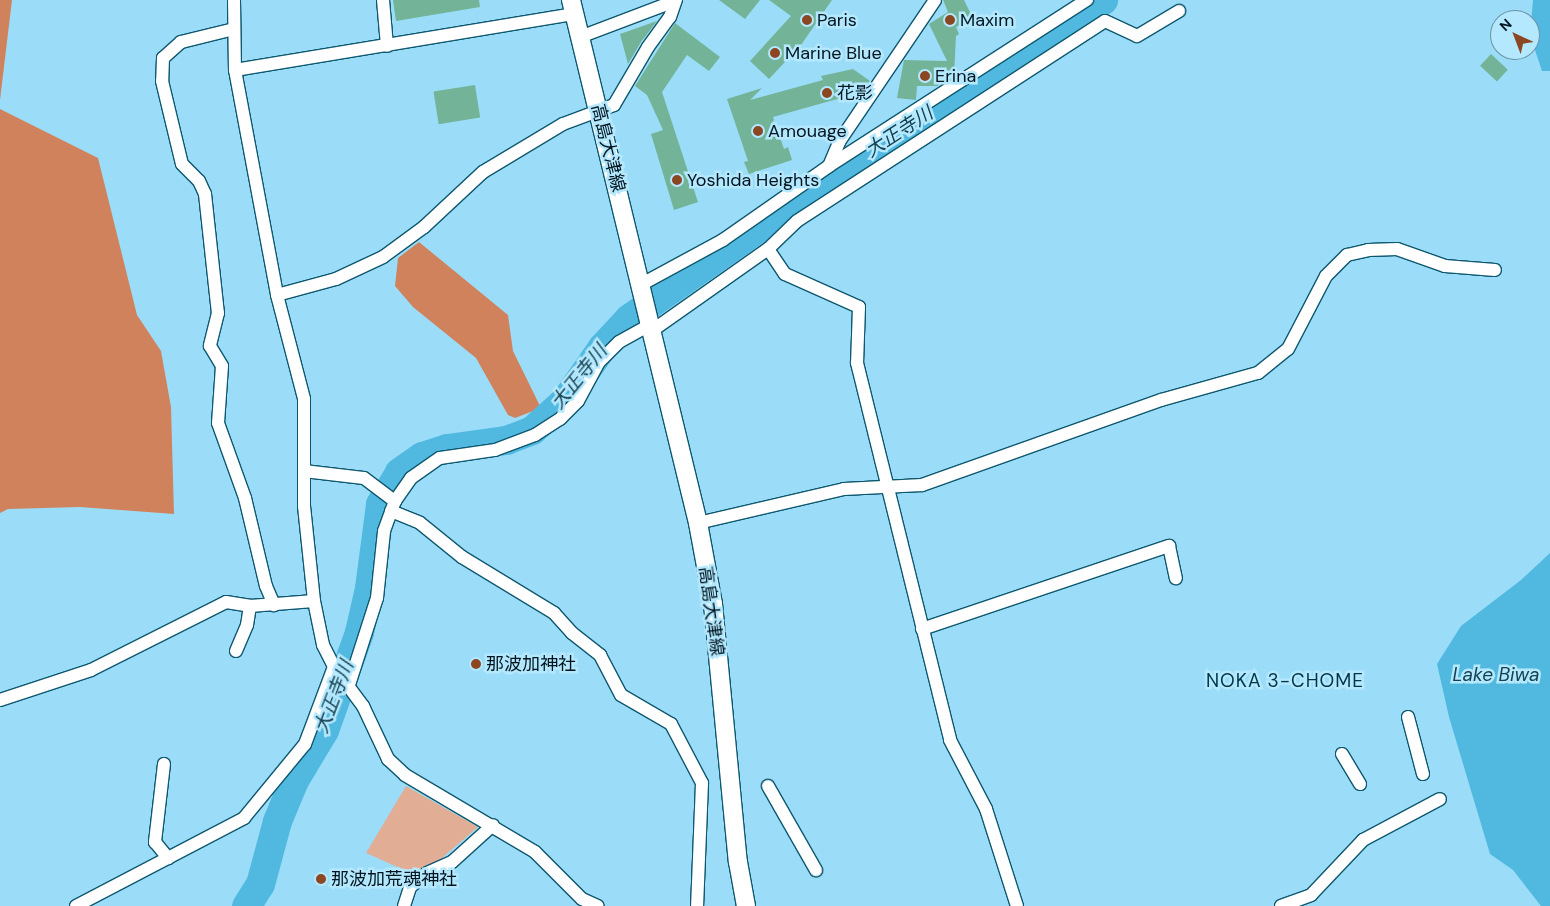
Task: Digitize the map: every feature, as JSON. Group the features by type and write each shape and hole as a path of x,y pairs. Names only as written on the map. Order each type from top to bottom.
{"main road":[{"name":"高島大津線","path":"573,7 698,523 712,604 738,862 746,906"}],"street":[{"path":"234,0 234,70 277,295 304,399 304,506 314,601 323,646 336,669 348,684 388,759 404,776 493,825 535,852 582,899 598,906"},
{"path":"383,0 387,46"},
{"path":"580,37 676,0"},
{"path":"277,295 336,279 383,257 424,227 483,172 563,124 600,113 614,105 648,47 670,17 676,0"},
{"path":"829,166 839,142 935,0"},
{"path":"643,290 723,240 829,166 1087,0"},
{"path":"234,70 387,46 573,7"},
{"path":"348,684 377,598 384,531 393,504 411,478 440,458 520,443 560,419 578,401 599,362 631,333 651,325 768,250 797,221 1105,21 1137,36 1179,12"},
{"path":"234,29 181,42 163,58 162,81 182,164 199,181 205,194 218,313 210,346 222,366 218,423 245,498 266,586 274,605"},
{"path":"698,523 844,489 922,485 1160,400 1258,373 1288,349 1326,276 1347,255 1368,250 1396,249 1445,266 1495,270"},
{"path":"768,250 784,274 859,307 857,363 886,488 950,740 986,809 1017,906"},
{"path":"304,471 348,474 378,487 393,504 462,557 554,613 572,633 600,655 621,695 671,724 702,783 697,906"},
{"path":"922,630 1169,546 1176,578"},
{"path":"0,700 91,670 226,602 250,606 314,601"},
{"path":"236,651 247,625 250,606"},
{"path":"76,906 244,818 260,801 305,744 336,669"},
{"path":"1408,717 1423,774"},
{"path":"1342,754 1360,784"},
{"path":"164,764 154,842 168,858"},
{"path":"768,786 816,870"},
{"path":"1281,906 1311,895 1363,840 1440,799"},
{"path":"404,906 410,887 427,873 452,862 493,825"}],"shaded area":[{"path":"0,0 12,0 0,100"},
{"path":"0,109 98,158 137,315 161,351 171,407 174,514 80,507 8,509 0,513"},
{"path":"419,242 508,315 513,351 541,408 515,418 508,415 476,358 413,307 395,286 398,258"},
{"path":"406,786 478,827 442,858 413,874 366,853"}],"water":[{"path":"1533,0 1550,0 1550,71 1542,71 1538,60 1540,60 1540,10 1532,10"},
{"name":"Lake Biwa","path":"1550,553 1550,906 1541,906 1513,870 1490,854 1449,717 1437,664 1461,626 1521,580"}],"building":[{"path":"393,0 479,0 480,7 396,21"},
{"path":"719,0 760,0 745,19"},
{"path":"769,0 832,0 801,45 769,79 750,61 791,16"},
{"path":"943,0 964,0 973,18 956,27 959,34 956,36 954,75 939,81 938,86 917,86 916,100 897,98 904,60 947,61 929,24 948,12"},
{"path":"657,21 641,42 628,64 620,34"},
{"path":"675,23 720,57 709,71 687,55 662,92 698,202 674,210 651,134 663,130 647,95 635,86"},
{"path":"1490,55 1490,60 1497,60 1508,70 1497,81 1480,66"},
{"path":"853,69 870,81 859,97 842,102 841,98 773,117 784,149 788,147 792,160 749,174 744,162 748,161 727,99 762,88 750,100 823,80 821,76"},
{"path":"475,85 480,118 439,124 434,92"}],"waterway":[{"name":"大正寺川","path":"246,906 260,884 277,821 294,780 324,730 359,632 369,588 380,504 399,472 422,456 447,448 506,440 532,430 565,400 602,347 629,318 867,152 1103,0"}],"place":[{"name":"Paris","path":"807,20"},
{"name":"Maxim","path":"950,20"},
{"name":"Marine Blue","path":"775,53"},
{"name":"Erina","path":"925,76"},
{"name":"花影","path":"827,93"},
{"name":"Amouage","path":"758,131"},
{"name":"Yoshida Heights","path":"677,180"},
{"name":"那波加神社","path":"476,664"},
{"name":"那波加荒魂神社","path":"321,879"}],"district":[{"name":"NOKA 3-CHOME","path":"1285,681"}]}
